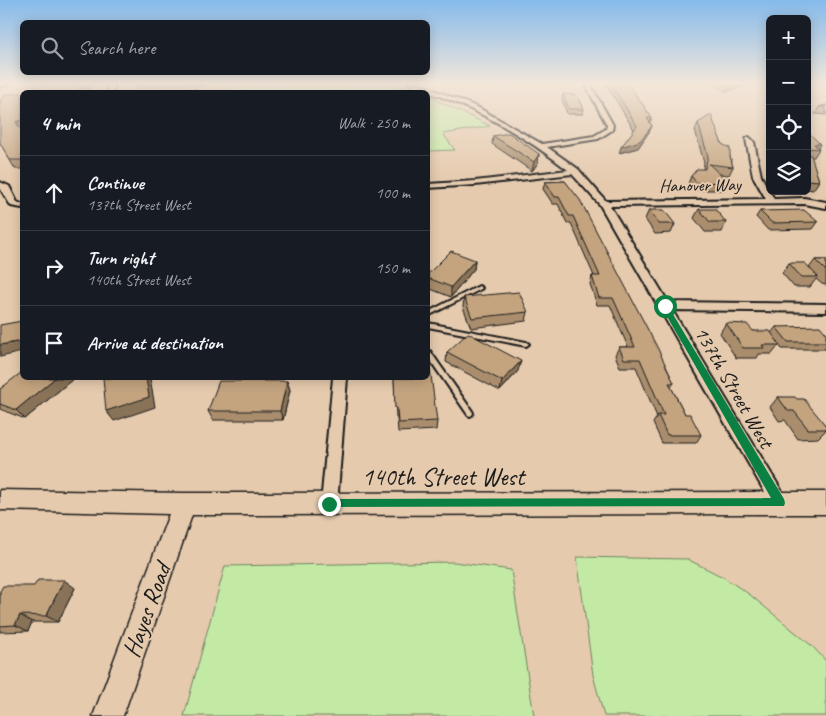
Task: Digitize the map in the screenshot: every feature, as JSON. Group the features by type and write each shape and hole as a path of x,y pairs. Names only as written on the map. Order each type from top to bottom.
{"street":[{"name":"137th Street West","path":"491,117 542,146 575,171 604,204 780,503"},
{"path":"542,146 596,138 609,130 610,125 606,117"},
{"path":"749,139 752,146 754,167 759,181 772,202"},
{"path":"430,186 475,183 575,171"},
{"path":"0,184 6,188 14,204 20,206"},
{"name":"Hanover Way","path":"604,204 804,202 826,205"},
{"path":"665,306 826,308"},
{"path":"329,504 340,380"},
{"name":"140th Street West","path":"0,500 184,504 826,503"},
{"name":"Hayes Road","path":"108,716 184,504"}],"lane":[{"path":"430,313 479,288"},
{"path":"430,326 526,344"},
{"path":"430,356 470,413"}],"green space":[{"path":"430,117 472,117 490,126 443,134 455,150 430,151"},
{"path":"577,557 687,559 723,577 749,594 812,646 826,661 826,716 604,716 593,675"},
{"path":"454,562 511,570 534,716 184,716 225,566"}],"building":[{"path":"0,117 20,117 20,121 16,122 20,128 20,160 10,160 0,143"},
{"path":"632,117 652,118 647,118 652,126 640,141 621,147 637,126"},
{"path":"707,117 712,117 722,144 730,148 733,167 709,164 728,182 697,183 691,176 697,169 705,169 708,156 698,123"},
{"path":"509,133 539,154 534,162 493,136"},
{"path":"811,135 820,144 814,144 819,149 811,148"},
{"path":"811,155 819,181 811,180"},
{"path":"565,181 580,200 674,383 669,383 685,414 690,414 701,435 667,435 658,415 664,415 640,359 624,359 619,347 635,347 613,298 599,298 592,276 600,276 573,216 569,216 559,197 555,197 545,182"},
{"path":"699,209 715,209 726,222 710,222"},
{"path":"649,210 664,210 675,224 659,224"},
{"path":"804,210 818,222 772,223 760,211"},
{"path":"451,251 475,260 451,287 430,279 430,272"},
{"path":"815,260 826,260 826,271"},
{"path":"789,263 805,263 818,277 801,277"},
{"path":"519,292 528,312 472,318 464,297"},
{"path":"20,321 20,341 0,345 0,325"},
{"path":"726,323 747,324 753,331 770,331 780,345 762,345 764,348 743,348"},
{"path":"820,326 826,332 826,342 788,342 776,327"},
{"path":"468,333 521,361 502,381 447,352"},
{"path":"430,368 437,421 398,423 397,408 395,408 394,380 430,380"},
{"path":"20,374 20,380 53,380 16,410 0,404 0,389"},
{"path":"103,380 146,380 149,397 106,411"},
{"path":"219,381 287,381 280,411 208,411"},
{"path":"778,397 804,399 826,426 826,429 808,429 794,411 788,411"},
{"path":"38,580 64,580 46,616 20,615 15,625 0,626 0,591 3,586 34,586"}],"route":[{"path":"329,504 780,503 665,306"}]}
